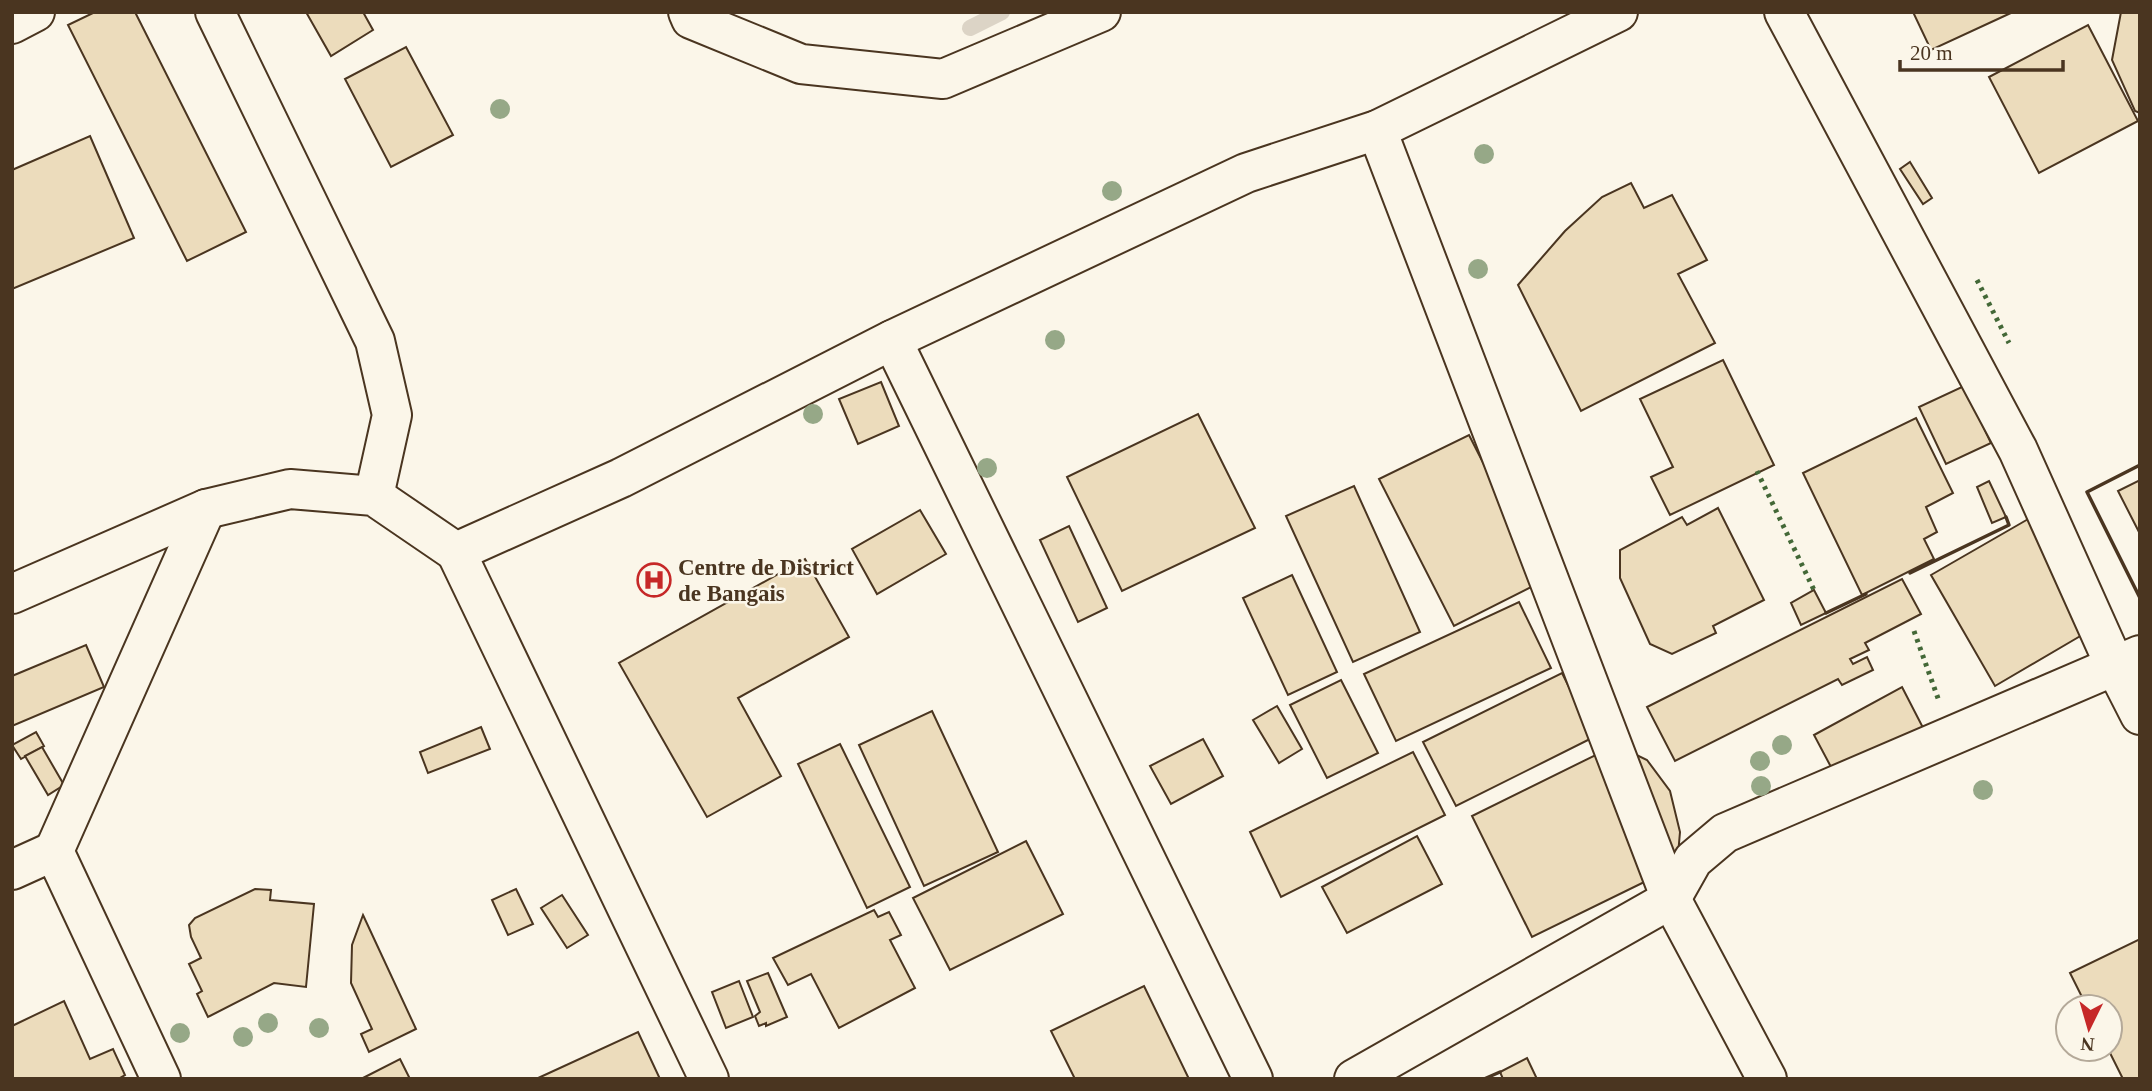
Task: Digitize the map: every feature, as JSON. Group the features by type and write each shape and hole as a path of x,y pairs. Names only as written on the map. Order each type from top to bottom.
{"street":[{"path":"12,24 34,12"},
{"path":"215,12 375,341 392,415 374,496"},
{"path":"688,12 691,19 802,64 943,79 1101,12"},
{"path":"456,552 621,478 891,340 1246,173 1377,130 1618,12"},
{"path":"1784,12 2018,450 2127,661 2140,715"},
{"path":"1377,130 1671,899 1766,1079"},
{"path":"891,340 1253,1079"},
{"path":"12,594 206,509 290,489 374,496 456,552 709,1079"},
{"path":"12,870 54,850 206,509"},
{"path":"1354,1079 1671,899 1693,860 1725,834 2127,661"},
{"path":"54,850 161,1079"}],"building":[{"path":"95,12 135,12 246,232 187,261 68,25"},
{"path":"306,12 363,12 373,30 331,56"},
{"path":"1913,12 2013,12 1931,50"},
{"path":"2121,12 2140,12 2140,113 2135,111 2112,60"},
{"path":"2088,25 2138,121 2039,173 1989,77"},
{"path":"406,47 453,135 391,167 345,79"},
{"path":"90,136 134,238 12,289 12,170"},
{"path":"1910,162 1932,198 1923,204 1900,169"},
{"path":"1631,183 1644,208 1672,195 1707,260 1678,274 1715,343 1581,411 1518,285 1565,231 1602,197"},
{"path":"1723,360 1774,465 1670,515 1651,477 1673,467 1640,399"},
{"path":"881,382 899,426 858,444 839,399"},
{"path":"1964,386 1991,443 1946,464 1919,407"},
{"path":"1198,414 1255,528 1122,591 1067,477"},
{"path":"1916,418 1953,493 1926,507 1937,532 1924,539 1934,559 1862,595 1803,473"},
{"path":"1469,435 1543,581 1454,626 1379,479"},
{"path":"2140,480 2140,534 2118,491"},
{"path":"1989,481 2006,517 1992,523 1977,487"},
{"path":"1354,486 1420,632 1353,662 1286,516"},
{"path":"1718,508 1764,600 1713,626 1716,633 1672,654 1650,644 1620,578 1620,550 1682,517 1687,525"},
{"path":"920,510 946,554 877,594 852,549"},
{"path":"2030,518 2094,628 1995,686 1931,575"},
{"path":"1069,526 1107,608 1078,622 1040,540"},
{"path":"805,559 849,637 738,698 781,776 707,817 619,663"},
{"path":"1292,575 1337,672 1288,695 1243,598"},
{"path":"1902,579 1921,614 1865,643 1869,650 1850,659 1853,664 1867,657 1873,670 1842,685 1838,679 1675,761 1647,707"},
{"path":"1814,590 1826,613 1801,625 1791,603"},
{"path":"1519,602 1551,668 1396,741 1364,674"},
{"path":"86,645 104,687 12,726 12,676"},
{"path":"1562,673 1594,737 1456,806 1423,742"},
{"path":"1341,680 1378,753 1327,778 1290,705"},
{"path":"1902,687 1935,751 1847,797 1814,735"},
{"path":"1277,706 1302,749 1279,763 1253,720"},
{"path":"932,711 998,852 924,886 859,745"},
{"path":"481,727 490,749 428,773 420,752"},
{"path":"36,732 44,746 21,759 12,745"},
{"path":"1203,739 1223,776 1171,804 1150,766"},
{"path":"840,744 910,887 867,908 798,764"},
{"path":"1616,745 1647,760 1670,791 1680,832 1677,866 1532,937 1472,816"},
{"path":"42,747 64,785 48,795 25,756"},
{"path":"1413,752 1445,815 1281,897 1250,832"},
{"path":"1417,836 1442,884 1347,933 1322,887"},
{"path":"1026,841 1063,914 950,970 913,898"},
{"path":"255,889 271,890 270,900 314,904 306,987 274,983 208,1017 197,994 202,991 189,964 201,958 191,937 189,925 195,918"},
{"path":"516,889 533,924 508,935 492,900"},
{"path":"562,895 588,935 567,948 541,908"},
{"path":"874,910 878,917 889,912 901,935 890,940 915,988 839,1028 811,974 788,985 773,958"},
{"path":"363,915 416,1029 369,1052 361,1034 372,1029 351,983 352,945"},
{"path":"2140,939 2140,1079 2123,1079 2115,1063 2124,1063 2124,993 2080,993 2070,973"},
{"path":"768,973 787,1017 766,1026 766,1023 759,1026 755,1016 760,1012 747,981"},
{"path":"739,981 753,1017 726,1028 712,992"},
{"path":"1144,986 1189,1079 1075,1079 1051,1031"},
{"path":"64,1001 90,1059 113,1049 125,1075 118,1079 12,1079 12,1026"},
{"path":"638,1032 660,1079 536,1079"},
{"path":"1527,1058 1537,1079 1503,1079 1500,1072"},
{"path":"400,1059 410,1079 361,1079"}],"waterway":[{"path":"970,28 1002,12"}],"hedge":[{"path":"1977,280 2009,343"},
{"path":"1757,471 1814,590"},
{"path":"1914,631 1939,701"}],"wall":[{"path":"2140,465 2087,492 2140,598"},
{"path":"1910,573 2009,525 2006,517"},
{"path":"1826,613 1866,594"},
{"path":"1484,1079 1500,1072"}],"place":[{"name":"Centre de District de Bangais","path":"654,580"}]}
